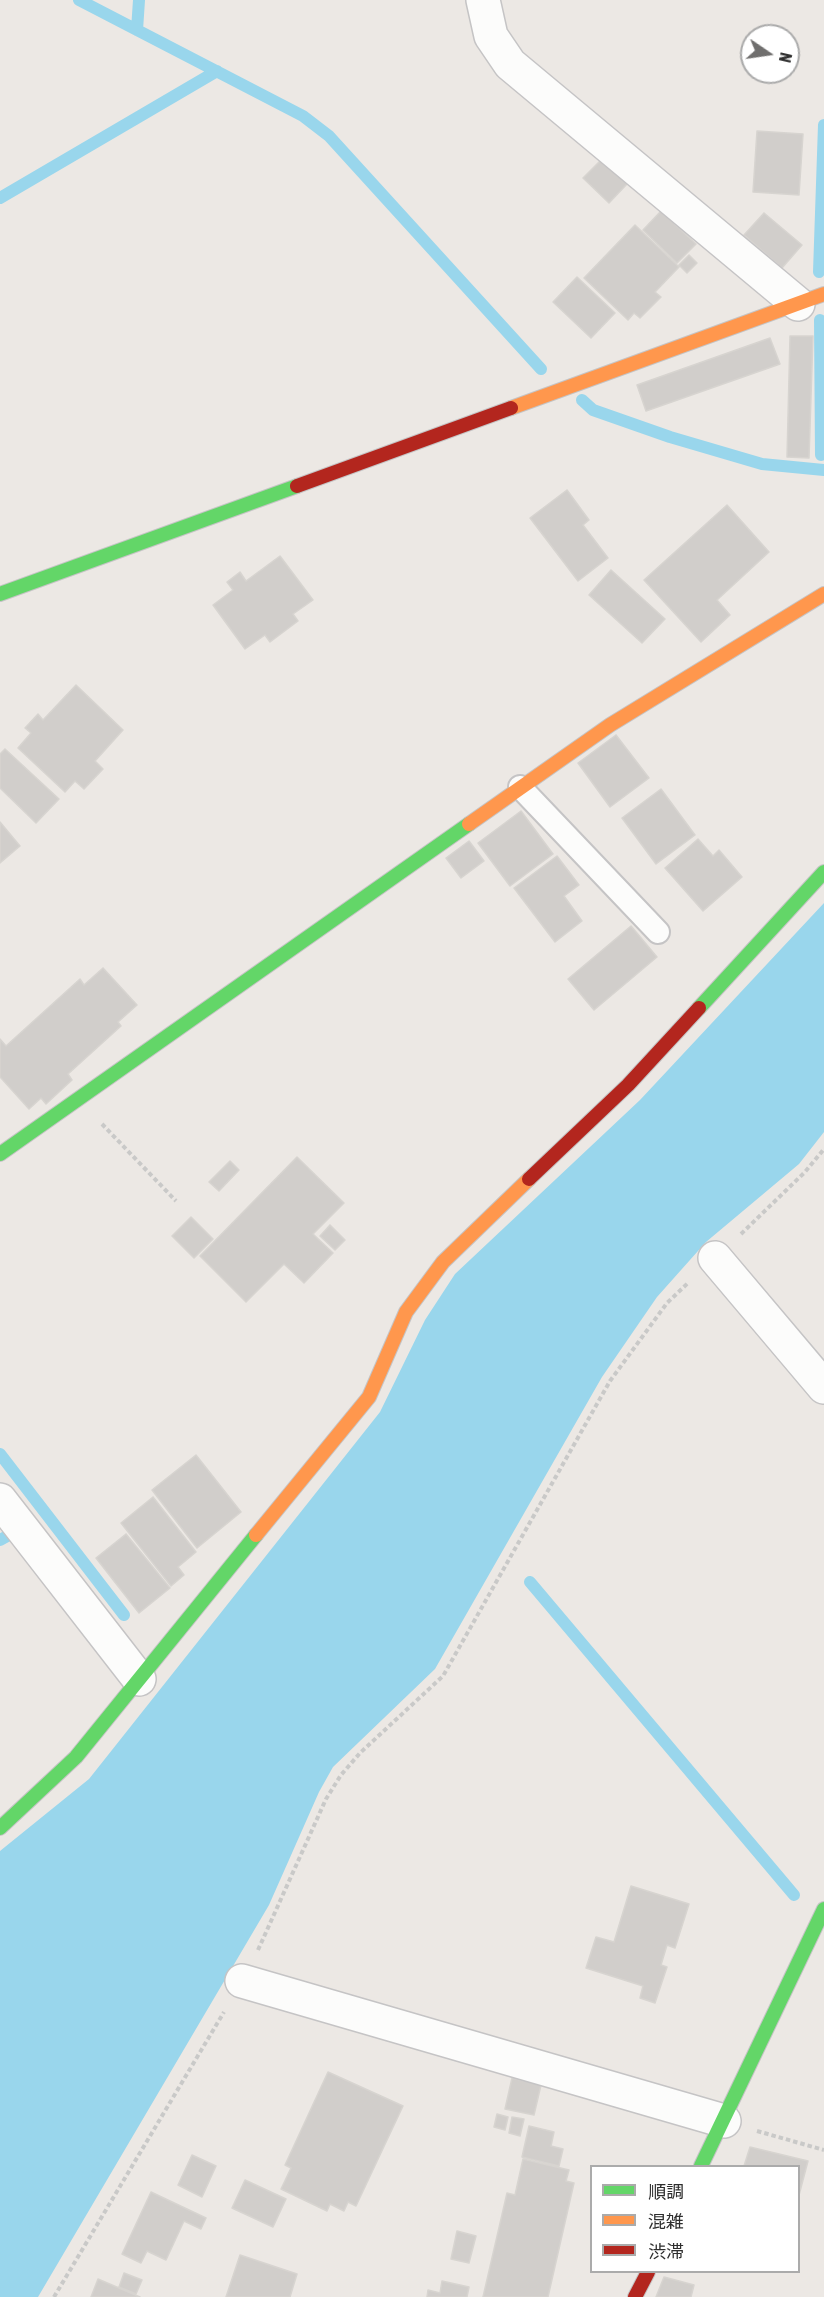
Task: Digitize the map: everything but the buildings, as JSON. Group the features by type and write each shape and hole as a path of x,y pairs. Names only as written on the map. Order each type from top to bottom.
{"street":[{"path":"483,0 491,36 510,64 811,299"},
{"path":"0,594 811,299"},
{"path":"0,1154 610,725 824,594"},
{"path":"0,1828 76,1757 369,1397 406,1312 443,1262 628,1085 824,872"},
{"path":"715,1258 824,1387"},
{"path":"0,1500 139,1679"},
{"path":"702,2165 824,1909"},
{"path":"242,1981 724,2121"},
{"path":"635,2297 647,2273"}],"lane":[{"path":"520,788 658,932"}],"path":[{"path":"78,1100 176,1201"},
{"path":"54,2297 242,1981 291,1881 326,1798 341,1775 360,1753 443,1676 610,1381 667,1303 805,1172 824,1149"},
{"path":"724,2121 824,2150"}],"water":[{"path":"824,903 824,1132 799,1164 706,1242 657,1297 602,1377 435,1669 333,1767 319,1792 269,1905 38,2297 0,2297 0,1851 89,1779 380,1412 425,1320 455,1274 640,1100"}],"waterway":[{"path":"79,0 303,116 329,136 541,369"},
{"path":"137,30 139,0"},
{"path":"0,198 217,71"},
{"path":"819,272 824,125"},
{"path":"820,320 821,455"},
{"path":"582,400 593,410 670,437 762,464 824,470"},
{"path":"0,1454 124,1615"},
{"path":"0,1540 9,1535"},
{"path":"530,1582 794,1895"}],"traffic: fast":[{"path":"0,594 297,486"},
{"path":"0,1154 469,824"},
{"path":"699,1008 824,872"},
{"path":"0,1828 76,1757 256,1535"},
{"path":"701,2165 824,1909"}],"traffic: slow":[{"path":"511,408 824,294"},
{"path":"469,824 610,725 824,594"},
{"path":"256,1535 369,1397 406,1312 443,1262 529,1179"}],"traffic: jam":[{"path":"297,486 511,408"},
{"path":"529,1179 628,1085 699,1008"},
{"path":"635,2297 647,2273"}]}
